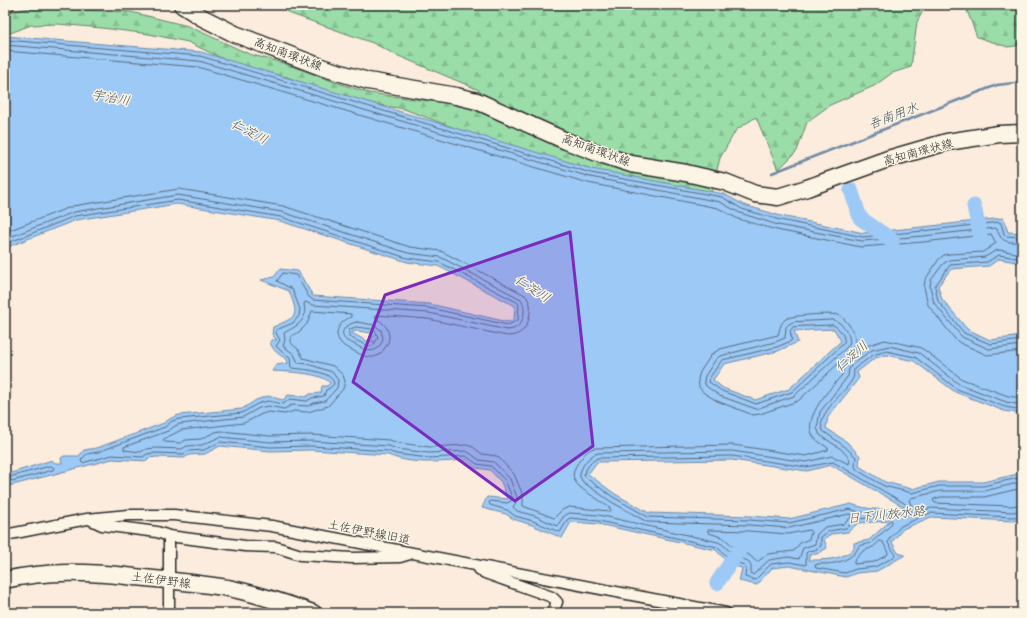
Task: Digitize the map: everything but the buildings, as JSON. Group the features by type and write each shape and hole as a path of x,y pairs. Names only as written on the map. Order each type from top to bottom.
{"main road":[{"name":"高知南環状線","path":"182,5 201,17 235,34 324,68 368,81 477,101 566,141 600,154 630,164 686,173 725,182 755,194 778,197 888,159 947,142 999,134 1022,133"},
{"name":"土佐伊野線","path":"5,580 61,572 97,573 169,580 229,588 277,600 313,613"}],"street":[{"path":"5,7 9,5"},
{"name":"土佐伊野線旧道","path":"5,534 87,519 128,515 174,515 272,526 726,613"},
{"path":"87,519 102,525 157,532 169,536 245,546 276,547 301,555 358,558 400,557 414,553"},
{"path":"169,536 169,613"},
{"path":"472,564 485,573 552,597 558,602 554,613"}],"highlighted area":[{"path":"570,232 593,446 515,501 353,382 385,295"}],"green space":[{"path":"277,5 583,5 586,9 612,7 614,5 926,5 917,22 911,67 892,73 874,86 830,105 807,122 797,151 778,170 756,117 736,130 720,158 711,193 680,195 468,133 404,109 349,100 287,77 267,74 240,67 188,42 149,34 58,24 31,25 5,35 5,13 29,8 131,12 188,26 249,54 283,63 369,93 475,107 479,90 394,54 373,43 291,14"},
{"path":"965,5 1022,5 1022,45 1008,47 977,37"}],"water":[{"path":"5,36 201,52 592,169 724,194 744,205 781,216 864,233 1003,218 1008,232 1022,233 1022,263 999,259 989,266 951,269 938,286 942,299 967,329 990,340 1022,336 1022,414 1004,411 955,392 914,361 887,355 875,358 857,372 859,378 828,417 826,428 847,442 860,456 859,466 885,482 912,489 939,482 983,482 1022,473 1022,519 1013,521 931,517 903,529 892,542 898,553 905,555 877,571 857,573 846,577 789,566 772,568 757,585 739,581 742,568 730,565 716,550 598,524 571,522 562,538 532,525 513,519 506,514 482,508 487,497 508,499 501,482 490,470 476,468 466,460 416,462 388,455 311,450 270,451 220,446 205,454 189,455 184,458 157,457 148,458 147,461 112,459 5,487 5,475 52,460 55,463 62,463 61,458 64,456 79,456 84,450 97,448 164,423 179,415 242,409 256,400 268,396 283,400 288,395 306,397 310,394 321,393 322,386 327,386 330,383 325,379 303,373 272,371 276,365 288,363 287,359 281,356 271,345 271,340 277,340 272,335 273,327 292,318 295,311 289,291 261,280 274,277 280,269 298,271 313,296 430,304 508,322 514,319 515,306 438,266 407,262 280,221 177,204 76,220 5,248","holes":["834,329 841,341 789,389 755,400 723,388 713,380 724,364 778,351 798,342 794,331","357,331 371,333 374,337 370,338 375,342 366,340 352,332","732,460 807,471 831,465 904,507 878,509 864,508 851,504 789,519 750,516 649,513 615,494 588,474 597,462","890,521 869,540 854,543 854,548 844,555 821,560 809,560 809,555 817,554 827,548 824,539 831,534 848,532 858,523"]}],"waterway":[{"name":"吾南用水","path":"772,173 997,85 1022,82"},
{"path":"851,190 860,218 892,240 892,245"},
{"path":"974,206 981,240"},
{"path":"717,583 741,547"}],"water label":[{"name":"宇治川","path":"111,97"},
{"name":"仁淀川","path":"250,131"},
{"name":"仁淀川","path":"533,288"},
{"name":"仁淀川","path":"851,356"},
{"name":"日下川放水路","path":"886,514"}]}
